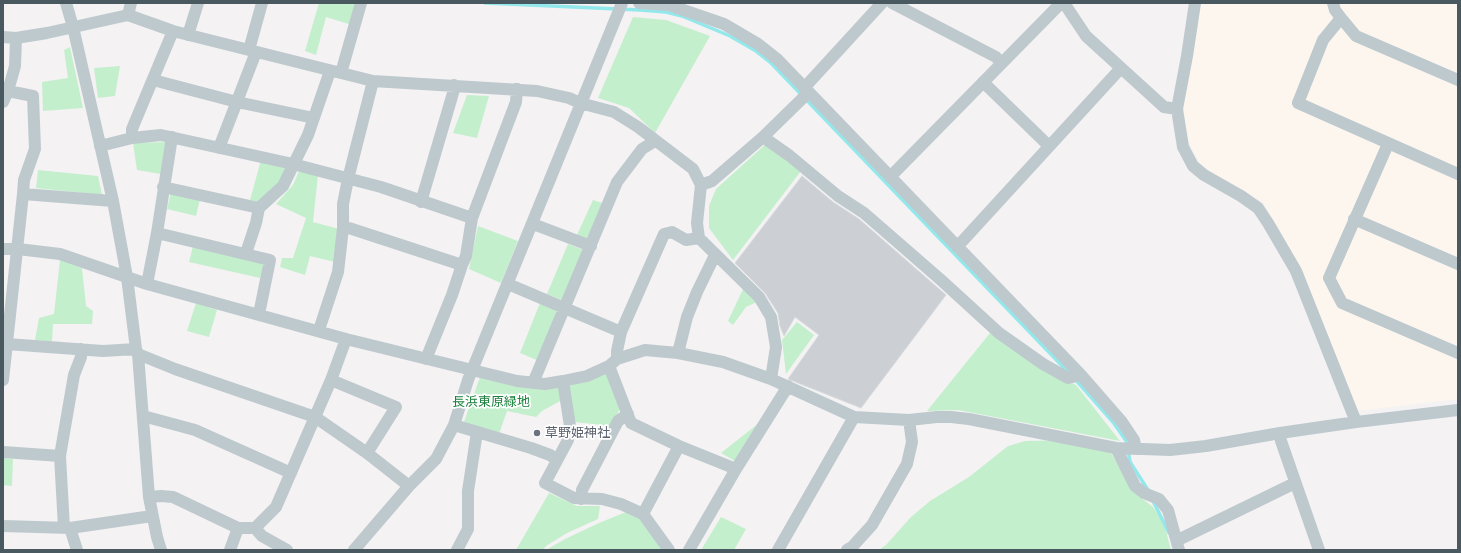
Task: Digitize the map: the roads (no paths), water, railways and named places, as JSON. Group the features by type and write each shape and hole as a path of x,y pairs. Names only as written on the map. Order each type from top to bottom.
{"street":[{"path":"66,3 113,201 127,277 137,352 149,497 160,550"},
{"path":"188,35 198,3"},
{"path":"219,148 237,102 252,51 262,3"},
{"path":"246,253 256,223 259,208 283,186 308,135 314,118 336,72 361,3"},
{"path":"639,3 669,6 724,24 758,44 777,59 1081,375 1122,422 1134,440 1127,449"},
{"path":"701,185 712,181 763,137 882,3"},
{"path":"892,3 996,57 1001,63"},
{"path":"890,177 1061,3"},
{"path":"1064,3 1086,36 1164,107 1177,109"},
{"path":"1195,3 1177,109 1183,147 1193,166 1242,196 1258,208 1296,271 1356,422"},
{"path":"1333,3 1335,10 1356,36 1458,80"},
{"path":"354,550 409,486 436,459 454,425 473,369 620,7"},
{"path":"3,37 16,38 73,28 129,9 173,31 373,81 537,91 569,98 580,103 614,112 638,127 693,169 701,185 697,223 699,238 759,297 771,317 776,346 771,379"},
{"path":"1341,18 1323,40 1298,103 1458,174"},
{"path":"132,138 132,130 173,31"},
{"path":"3,102 8,91 14,66 16,38"},
{"path":"957,247 1121,68"},
{"path":"153,80 237,102 314,118"},
{"path":"319,330 338,272 343,228 343,204 373,81"},
{"path":"983,82 1049,146"},
{"path":"422,202 454,93 454,85"},
{"path":"426,359 466,256 472,218 516,102 517,89"},
{"path":"3,380 7,344 6,328 18,249 24,180 35,149 33,96 8,91"},
{"path":"100,146 132,138 161,135 172,137 293,164 381,187 472,218"},
{"path":"147,284 158,233 163,187 172,137"},
{"path":"763,137 790,156 838,196 864,213 999,333 1043,364 1068,378 1081,375"},
{"path":"533,383 617,182 642,149 655,141"},
{"path":"1388,144 1329,278 1342,303 1458,353"},
{"path":"163,187 259,208"},
{"path":"23,194 113,201"},
{"path":"1354,219 1458,264"},
{"path":"533,224 591,246"},
{"path":"343,228 349,228 462,265"},
{"path":"699,238 686,240 672,232 664,234 621,332 613,362 632,423 679,446 736,469"},
{"path":"158,233 270,260 259,314"},
{"path":"3,249 18,249 60,254 147,284 426,359 473,369 517,381 545,384 587,376 613,362 645,350 678,353 723,362 771,379 854,417 909,420 937,417 969,419 1127,449 1170,450 1206,446 1356,422 1458,410"},
{"path":"678,353 687,317 694,298 716,255"},
{"path":"508,284 621,332"},
{"path":"149,497 172,497 238,528 255,528 276,507 331,380 346,338"},
{"path":"7,344 137,352 175,369 315,416 367,453 409,486"},
{"path":"77,550 67,528 60,456 74,375 81,357 81,349"},
{"path":"331,380 396,407 367,453"},
{"path":"563,381 570,426 568,440 545,483 574,498 602,499 621,504 643,514 669,550"},
{"path":"689,550 736,469 788,386"},
{"path":"581,499 582,490 618,421 628,414"},
{"path":"143,416 195,430 291,473"},
{"path":"778,550 854,417"},
{"path":"847,550 852,547 872,525 907,464 912,442 909,420"},
{"path":"454,425 531,448 550,455 557,460"},
{"path":"456,550 468,529 468,491 477,432"},
{"path":"1280,433 1281,441 1319,550"},
{"path":"643,514 679,446"},
{"path":"1127,449 1135,486 1144,493 1159,499 1168,510 1179,545 1295,483"},
{"path":"3,452 60,456"},
{"path":"3,526 67,528 152,516"},
{"path":"230,550 238,528"},
{"path":"255,528 262,536 287,550"}],"waterway":[{"path":"485,3 666,12 682,16 730,36 756,51 770,62 1069,373"},
{"path":"1075,379 1113,422 1127,442 1130,462 1148,490"},
{"path":"1152,499 1169,533"}],"place":[{"name":"草野姫神社","path":"537,433"}],"park label":[{"name":"長浜東原緑地","path":"491,402"}]}
